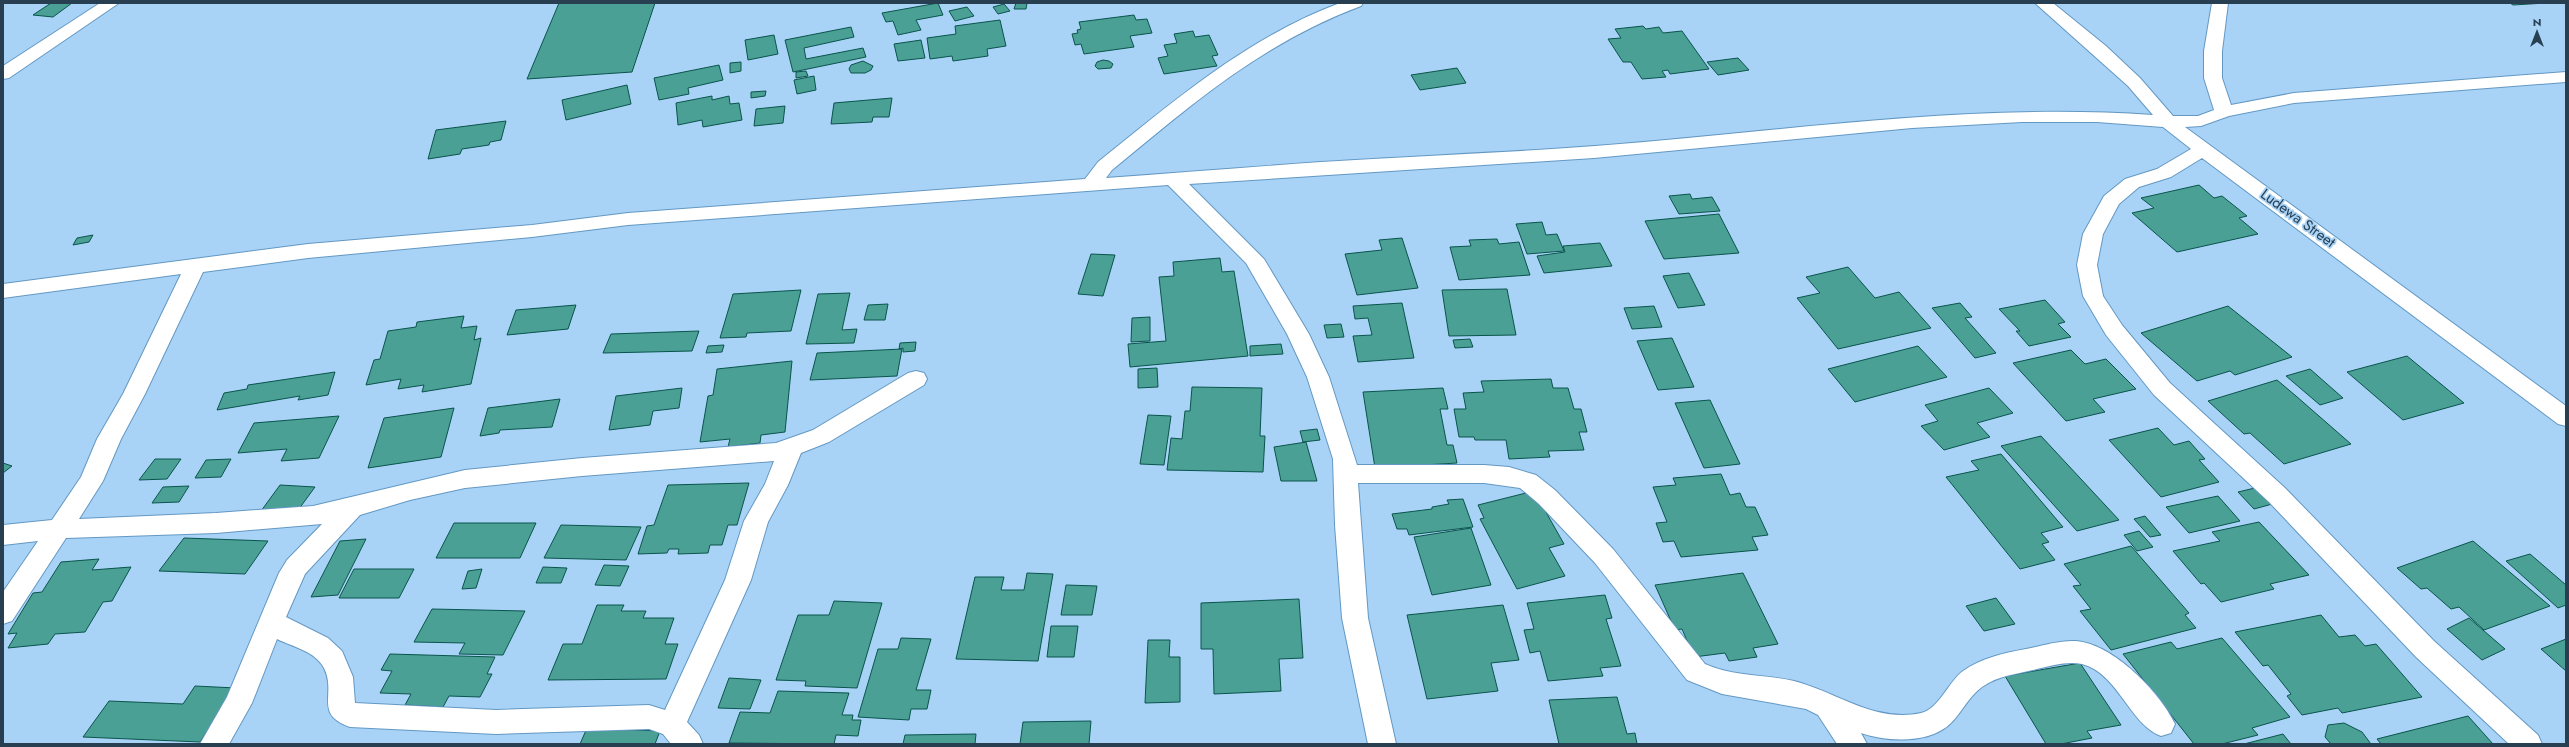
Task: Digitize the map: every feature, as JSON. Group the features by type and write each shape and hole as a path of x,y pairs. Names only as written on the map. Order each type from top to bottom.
{"street":[{"path":"3,74 111,3"},
{"path":"1091,184 1105,166 1256,49 1291,29 1355,3"},
{"name":"Ludewa Street","path":"2043,3 2134,82 2168,122 2203,150 2402,294 2566,418"},
{"path":"2220,3 2213,51 2213,78 2224,112"},
{"path":"3,291 308,251 532,231 628,219 1091,184 1437,160 1594,152 1912,123 2022,116 2097,116 2168,122 2202,121 2224,112 2294,98 2566,77"},
{"path":"2203,150 2164,173 2132,183 2111,200 2093,234 2088,265 2094,296 2114,330 2162,389 2277,495 2425,648 2528,744"},
{"path":"1174,179 1254,259 1294,327 1318,377 1340,439 1345,474 1356,618 1382,744"},
{"path":"3,613 91,481 109,439 134,394 195,267"},
{"path":"3,535 60,529 280,520 352,508 410,491 465,479 582,467 763,454 791,448 821,436 916,379"},
{"path":"271,619 283,632 309,640 332,657 338,666 342,690 340,708 350,716 496,722 626,716 649,717 680,735 692,686 705,650 738,580 756,521 776,485 791,448"},
{"path":"1345,474 1484,474 1509,476 1528,481 1547,497 1604,556 1696,672 1710,680 1734,686 1783,691 1807,697 1829,708 1872,724 1906,726 1928,723 1946,711 1966,685 1989,669 2005,663 2053,654 2080,653 2103,662 2116,674 2161,724"},
{"path":"214,744 238,703 271,619 296,567 352,508"},
{"path":"1829,708 1853,744"}],"building":[{"path":"51,3 72,3 53,17 33,15"},
{"path":"559,3 655,3 632,72 527,79"},
{"path":"938,3 943,15 916,20 921,30 898,35 893,21 886,22 882,13"},
{"path":"1016,3 1027,3 1026,9 1014,9"},
{"path":"2510,3 2546,3 2513,5"},
{"path":"1004,4 1010,11 998,14 993,7"},
{"path":"967,7 974,16 955,21 949,11"},
{"path":"1134,15 1136,20 1147,19 1152,33 1130,36 1134,47 1084,54 1081,44 1075,45 1072,34 1078,33 1077,30 1081,29 1079,22"},
{"path":"1000,20 1006,46 987,49 988,56 953,61 952,56 930,59 927,38 956,34 955,26"},
{"path":"1643,26 1646,29 1659,27 1663,33 1682,31 1709,69 1670,74 1668,70 1662,71 1666,77 1642,79 1631,62 1623,62 1608,39 1621,38 1615,29"},
{"path":"851,27 854,37 804,48 806,59 863,48 866,57 793,72 785,40"},
{"path":"1193,31 1195,37 1209,35 1218,55 1212,56 1217,66 1164,74 1158,58 1168,56 1164,45 1177,43 1174,34"},
{"path":"774,35 778,54 748,60 745,40"},
{"path":"921,40 925,58 898,61 894,44"},
{"path":"1738,58 1749,70 1718,75 1707,62"},
{"path":"1103,60 1109,61 1113,64 1111,68 1098,69 1095,66 1097,62"},
{"path":"863,61 873,66 871,70 865,73 851,73 849,69 851,65"},
{"path":"741,62 741,71 730,73 730,63"},
{"path":"719,65 723,80 688,88 689,94 659,100 654,78"},
{"path":"1457,68 1466,83 1420,90 1411,75"},
{"path":"806,71 808,76 796,78 796,72"},
{"path":"814,76 816,90 797,94 794,80"},
{"path":"627,85 631,104 566,120 562,100"},
{"path":"766,91 765,96 751,98 751,92"},
{"path":"712,96 712,100 729,96 730,104 739,103 742,120 703,127 702,120 678,125 676,103"},
{"path":"892,98 889,117 873,117 872,122 831,124 834,103"},
{"path":"785,106 783,123 754,126 756,109"},
{"path":"506,121 501,140 490,142 489,145 462,149 460,154 428,159 436,130"},
{"path":"2199,185 2214,198 2222,196 2247,216 2239,218 2258,234 2177,252 2132,213 2154,208 2141,198"},
{"path":"1690,194 1692,199 1712,197 1720,211 1679,214 1669,196"},
{"path":"1719,214 1739,253 1664,259 1645,221"},
{"path":"1542,222 1546,235 1557,234 1564,251 1527,254 1516,224"},
{"path":"93,235 89,242 73,245 77,238"},
{"path":"1402,238 1418,288 1357,295 1345,254 1382,250 1379,240"},
{"path":"1497,239 1499,244 1519,242 1530,275 1459,280 1450,247 1471,246 1469,240"},
{"path":"1600,243 1612,266 1544,273 1537,256 1565,252 1563,246"},
{"path":"1091,254 1115,255 1103,296 1078,294"},
{"path":"1220,258 1222,272 1234,271 1248,356 1130,367 1128,344 1166,341 1159,277 1174,276 1173,262"},
{"path":"1848,267 1875,298 1899,292 1931,328 1838,349 1797,298 1820,293 1806,277"},
{"path":"1689,273 1705,305 1678,308 1663,276"},
{"path":"1507,289 1516,335 1449,336 1442,290"},
{"path":"801,290 791,331 747,333 746,337 720,338 733,294"},
{"path":"850,293 842,330 857,329 854,343 806,344 818,294"},
{"path":"2045,300 2065,322 2058,324 2071,337 2029,346 2016,331 2020,331 1999,309"},
{"path":"1402,303 1414,358 1358,362 1353,336 1372,335 1368,318 1355,319 1353,306"},
{"path":"1960,303 1972,317 1965,318 1996,353 1975,358 1932,308"},
{"path":"888,304 885,320 864,320 868,305"},
{"path":"576,305 568,329 507,335 516,310"},
{"path":"1654,306 1662,327 1632,329 1624,308"},
{"path":"2228,306 2292,357 2235,375 2230,371 2197,381 2141,333"},
{"path":"464,316 461,328 477,326 474,340 481,338 471,384 422,392 424,385 398,389 401,379 366,385 374,360 380,359 388,331 416,327 417,322"},
{"path":"1150,317 1150,341 1131,342 1132,318"},
{"path":"1341,324 1344,337 1327,338 1324,325"},
{"path":"699,331 692,351 603,353 611,334"},
{"path":"1672,338 1694,387 1658,390 1637,341"},
{"path":"1470,339 1473,347 1455,348 1453,340"},
{"path":"916,342 915,351 903,352 903,348 899,349 900,343"},
{"path":"1281,344 1283,354 1250,356 1250,346"},
{"path":"724,345 722,352 706,353 708,346"},
{"path":"1918,346 1947,377 1855,402 1828,369"},
{"path":"902,349 897,376 810,380 817,353"},
{"path":"2071,350 2085,364 2106,359 2136,389 2093,399 2105,412 2066,421 2013,363"},
{"path":"2407,356 2464,403 2403,420 2347,372"},
{"path":"792,361 785,432 761,435 760,443 728,447 730,439 700,442 708,396 713,395 717,369"},
{"path":"1157,368 1158,387 1138,388 1138,369"},
{"path":"2310,369 2343,398 2320,405 2286,376"},
{"path":"335,372 328,395 298,400 300,396 217,410 224,393 247,389 248,385"},
{"path":"1551,379 1553,388 1568,388 1574,409 1581,409 1587,432 1579,432 1584,450 1548,451 1550,457 1509,459 1506,440 1475,440 1474,437 1459,437 1454,409 1466,409 1463,393 1484,392 1481,381"},
{"path":"2277,380 2351,444 2284,464 2250,433 2244,434 2208,401"},
{"path":"1192,387 1262,388 1260,436 1265,436 1263,472 1167,470 1171,438 1182,439 1185,411 1190,411"},
{"path":"682,388 679,408 653,411 650,425 609,430 616,396"},
{"path":"1443,388 1448,409 1440,409 1447,445 1453,445 1457,463 1375,468 1363,392"},
{"path":"1989,388 2013,413 1977,423 1990,437 1944,450 1921,426 1938,421 1925,405"},
{"path":"560,399 552,427 500,430 499,433 480,436 488,408"},
{"path":"1710,400 1740,464 1704,468 1675,403"},
{"path":"454,408 441,457 368,468 384,418"},
{"path":"1148,415 1171,416 1164,465 1140,464"},
{"path":"339,416 319,458 281,461 287,449 238,453 254,423"},
{"path":"2158,428 2174,445 2189,441 2205,459 2199,460 2219,482 2161,497 2109,440"},
{"path":"1317,429 1320,440 1303,442 1300,431"},
{"path":"2041,436 2119,520 2077,531 2001,446"},
{"path":"1306,442 1317,481 1281,481 1274,447"},
{"path":"2001,454 2063,527 2041,533 2049,542 2042,544 2055,560 2020,569 1946,477 1979,470 1971,461"},
{"path":"155,459 181,459 167,479 139,480"},
{"path":"231,459 221,477 195,478 206,460"},
{"path":"3,463 12,466 3,473"},
{"path":"1721,474 1730,495 1740,493 1746,507 1755,507 1768,535 1752,537 1758,550 1681,557 1674,541 1663,542 1656,523 1667,522 1653,487 1676,485 1673,478"},
{"path":"749,483 737,525 728,525 722,545 710,545 708,553 678,554 679,549 669,549 667,553 638,554 647,526 654,525 668,485"},
{"path":"280,485 315,487 296,513 261,511"},
{"path":"189,486 179,502 152,503 163,487"},
{"path":"2259,487 2276,503 2254,509 2238,492"},
{"path":"1534,491 1564,544 1549,548 1565,576 1517,589 1480,519 1484,518 1478,505"},
{"path":"2218,496 2240,521 2189,533 2166,507"},
{"path":"1463,499 1473,527 1409,535 1407,529 1397,529 1392,514 1432,509 1432,507 1449,504 1447,500"},
{"path":"2145,516 2161,535 2150,537 2134,519"},
{"path":"2259,522 2309,575 2270,584 2274,589 2221,602 2204,583 2201,584 2173,551 2220,541 2212,532"},
{"path":"454,523 536,523 520,558 436,558"},
{"path":"561,525 641,527 626,560 544,558"},
{"path":"1471,528 1491,585 1432,595 1414,537"},
{"path":"2139,531 2153,547 2137,551 2124,535"},
{"path":"184,538 268,541 245,574 159,571"},
{"path":"366,539 338,595 311,597 340,541"},
{"path":"2473,541 2550,606 2484,630 2459,607 2451,609 2427,588 2421,589 2397,568"},
{"path":"2131,546 2189,613 2185,615 2196,628 2111,650 2080,611 2091,609 2073,586 2081,585 2064,564"},
{"path":"2530,554 2566,585 2566,605 2558,608 2506,561"},
{"path":"99,559 92,570 131,567 112,601 103,602 85,632 55,634 48,644 8,648 17,633 8,634 33,593 42,592 61,562"},
{"path":"604,565 629,566 620,586 595,585"},
{"path":"543,567 567,568 561,583 536,583"},
{"path":"354,569 414,569 399,598 339,598"},
{"path":"482,569 476,588 462,589 468,571"},
{"path":"1027,573 1053,574 1038,661 956,659 975,577 1004,577 1001,590 1024,590"},
{"path":"1743,573 1778,644 1753,648 1757,657 1729,661 1725,653 1694,657 1682,629 1675,630 1655,585"},
{"path":"1066,585 1097,586 1092,615 1061,615"},
{"path":"1605,595 1612,618 1606,619 1621,666 1600,668 1603,676 1548,681 1540,651 1530,653 1524,630 1534,629 1527,603"},
{"path":"1996,598 2015,624 1984,631 1966,606"},
{"path":"1299,599 1303,658 1279,659 1281,691 1214,694 1213,649 1201,649 1201,603"},
{"path":"834,601 882,603 857,688 805,686 806,681 776,680 798,615 829,615"},
{"path":"597,605 624,605 621,611 646,611 643,618 674,618 665,644 678,644 666,679 548,680 563,644 582,644"},
{"path":"1503,605 1519,660 1491,663 1498,691 1427,699 1407,615"},
{"path":"432,609 525,611 503,655 459,654 465,643 414,642"},
{"path":"2321,615 2339,637 2355,635 2365,646 2376,644 2422,697 2342,713 2338,708 2302,715 2287,696 2291,694 2268,665 2263,666 2235,632"},
{"path":"2469,618 2505,649 2482,660 2447,629"},
{"path":"1051,626 1078,626 1074,657 1047,657"},
{"path":"901,638 931,639 916,690 931,690 927,709 911,709 909,720 858,717 878,649 898,649"},
{"path":"2222,638 2290,717 2252,728 2258,735 2222,744 2194,744 2123,654 2171,642 2177,649"},
{"path":"2566,639 2566,671 2541,649"},
{"path":"1148,640 1170,640 1169,657 1180,657 1180,702 1145,703"},
{"path":"390,654 495,657 487,674 492,674 480,697 449,696 443,707 405,705 411,694 380,693 392,671 381,670"},
{"path":"2080,663 2121,725 2087,731 2092,738 2061,744 2046,744 2005,676"},
{"path":"729,678 761,680 750,709 718,708"},
{"path":"195,686 236,688 200,742 83,737 109,701 183,704"},
{"path":"778,691 849,693 842,715 853,715 852,720 861,720 858,736 836,735 834,744 729,743 740,712 770,713"},
{"path":"1617,697 1627,734 1635,733 1637,744 1559,744 1549,700"},
{"path":"2468,716 2493,744 2381,744 2377,739"},
{"path":"1091,721 1089,744 1020,744 1023,722"},
{"path":"2344,723 2362,732 2371,744 2331,744 2325,737 2328,725"},
{"path":"587,728 660,731 655,744 580,744"},
{"path":"976,734 975,744 903,744 905,735"},
{"path":"2283,734 2291,744 2244,744"}]}
